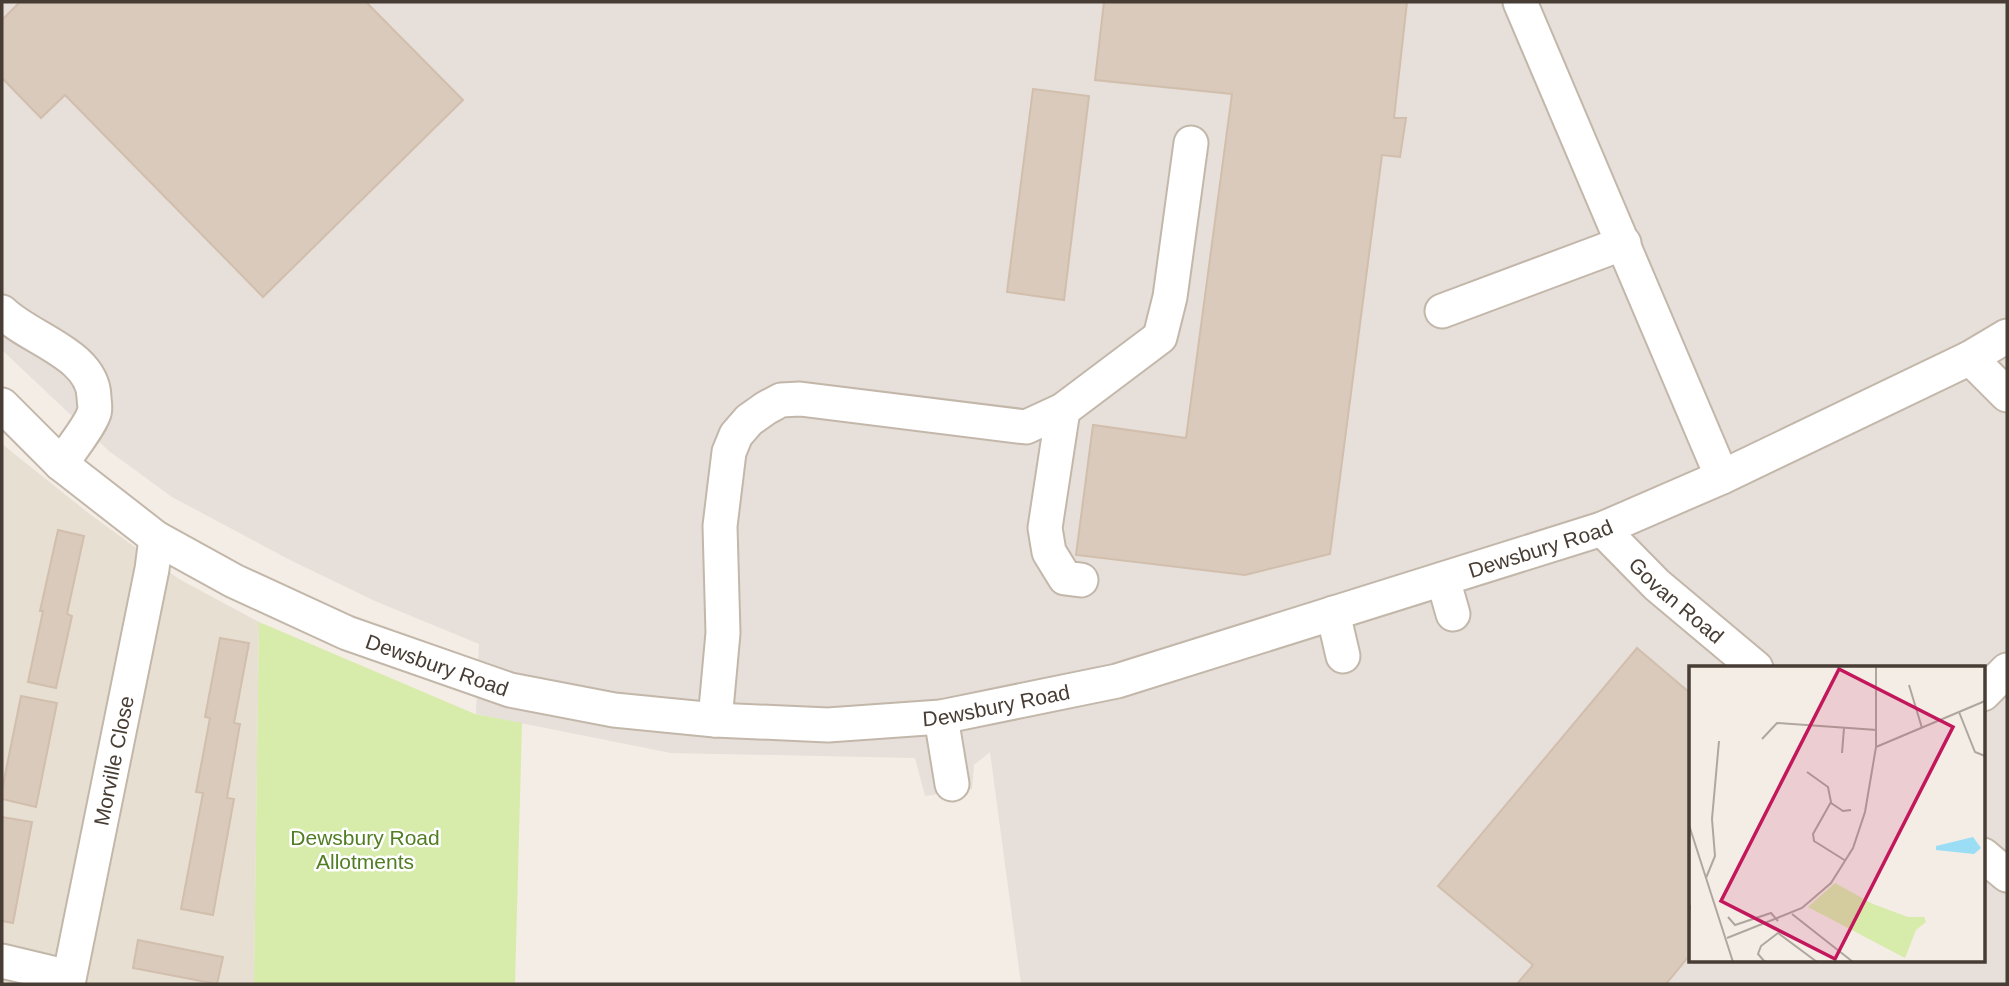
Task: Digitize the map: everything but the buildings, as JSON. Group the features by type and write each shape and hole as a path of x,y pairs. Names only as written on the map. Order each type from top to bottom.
{"street":[{"path":"1520,2 1722,477"},
{"path":"715,720 723,634 720,526 729,452 736,435 750,420 781,400 800,399 1026,427 1063,410 1160,337 1170,297 1191,143"},
{"path":"1442,311 1624,243"},
{"path":"2,312 14,324 63,352 85,369 94,387 94,413 61,464"},
{"name":"Dewsbury Road","path":"2,405 154,553 234,580 347,633 510,690 614,710 715,720 828,725 942,717 1116,681 1602,529 1722,477 1970,358 2007,335"},
{"path":"1970,358 2007,396"},
{"path":"1063,410 1045,528 1049,552 1065,578 1081,580"},
{"name":"Govan Road","path":"1602,529 1657,585 1755,666"},
{"name":"Morville Close","path":"69,981 154,553"},
{"path":"1443,579 1453,614"},
{"path":"1333,613 1343,656"},
{"path":"1984,693 2007,670"},
{"path":"942,717 951,784"},
{"path":"1984,856 2007,876"},
{"path":"2,961 69,981"}],"shaded area":[{"path":"2,2 2007,2 2007,984 1021,984 990,752 974,765 972,789 925,796 915,758 671,753 476,714 479,644 375,601 290,560 172,497 109,451 2,350"},
{"path":"2,444 91,515 179,579 259,622 254,984 2,984"}],"green space":[{"name":"Dewsbury Road Allotments","path":"259,622 475,714 522,723 515,984 254,984"}]}
